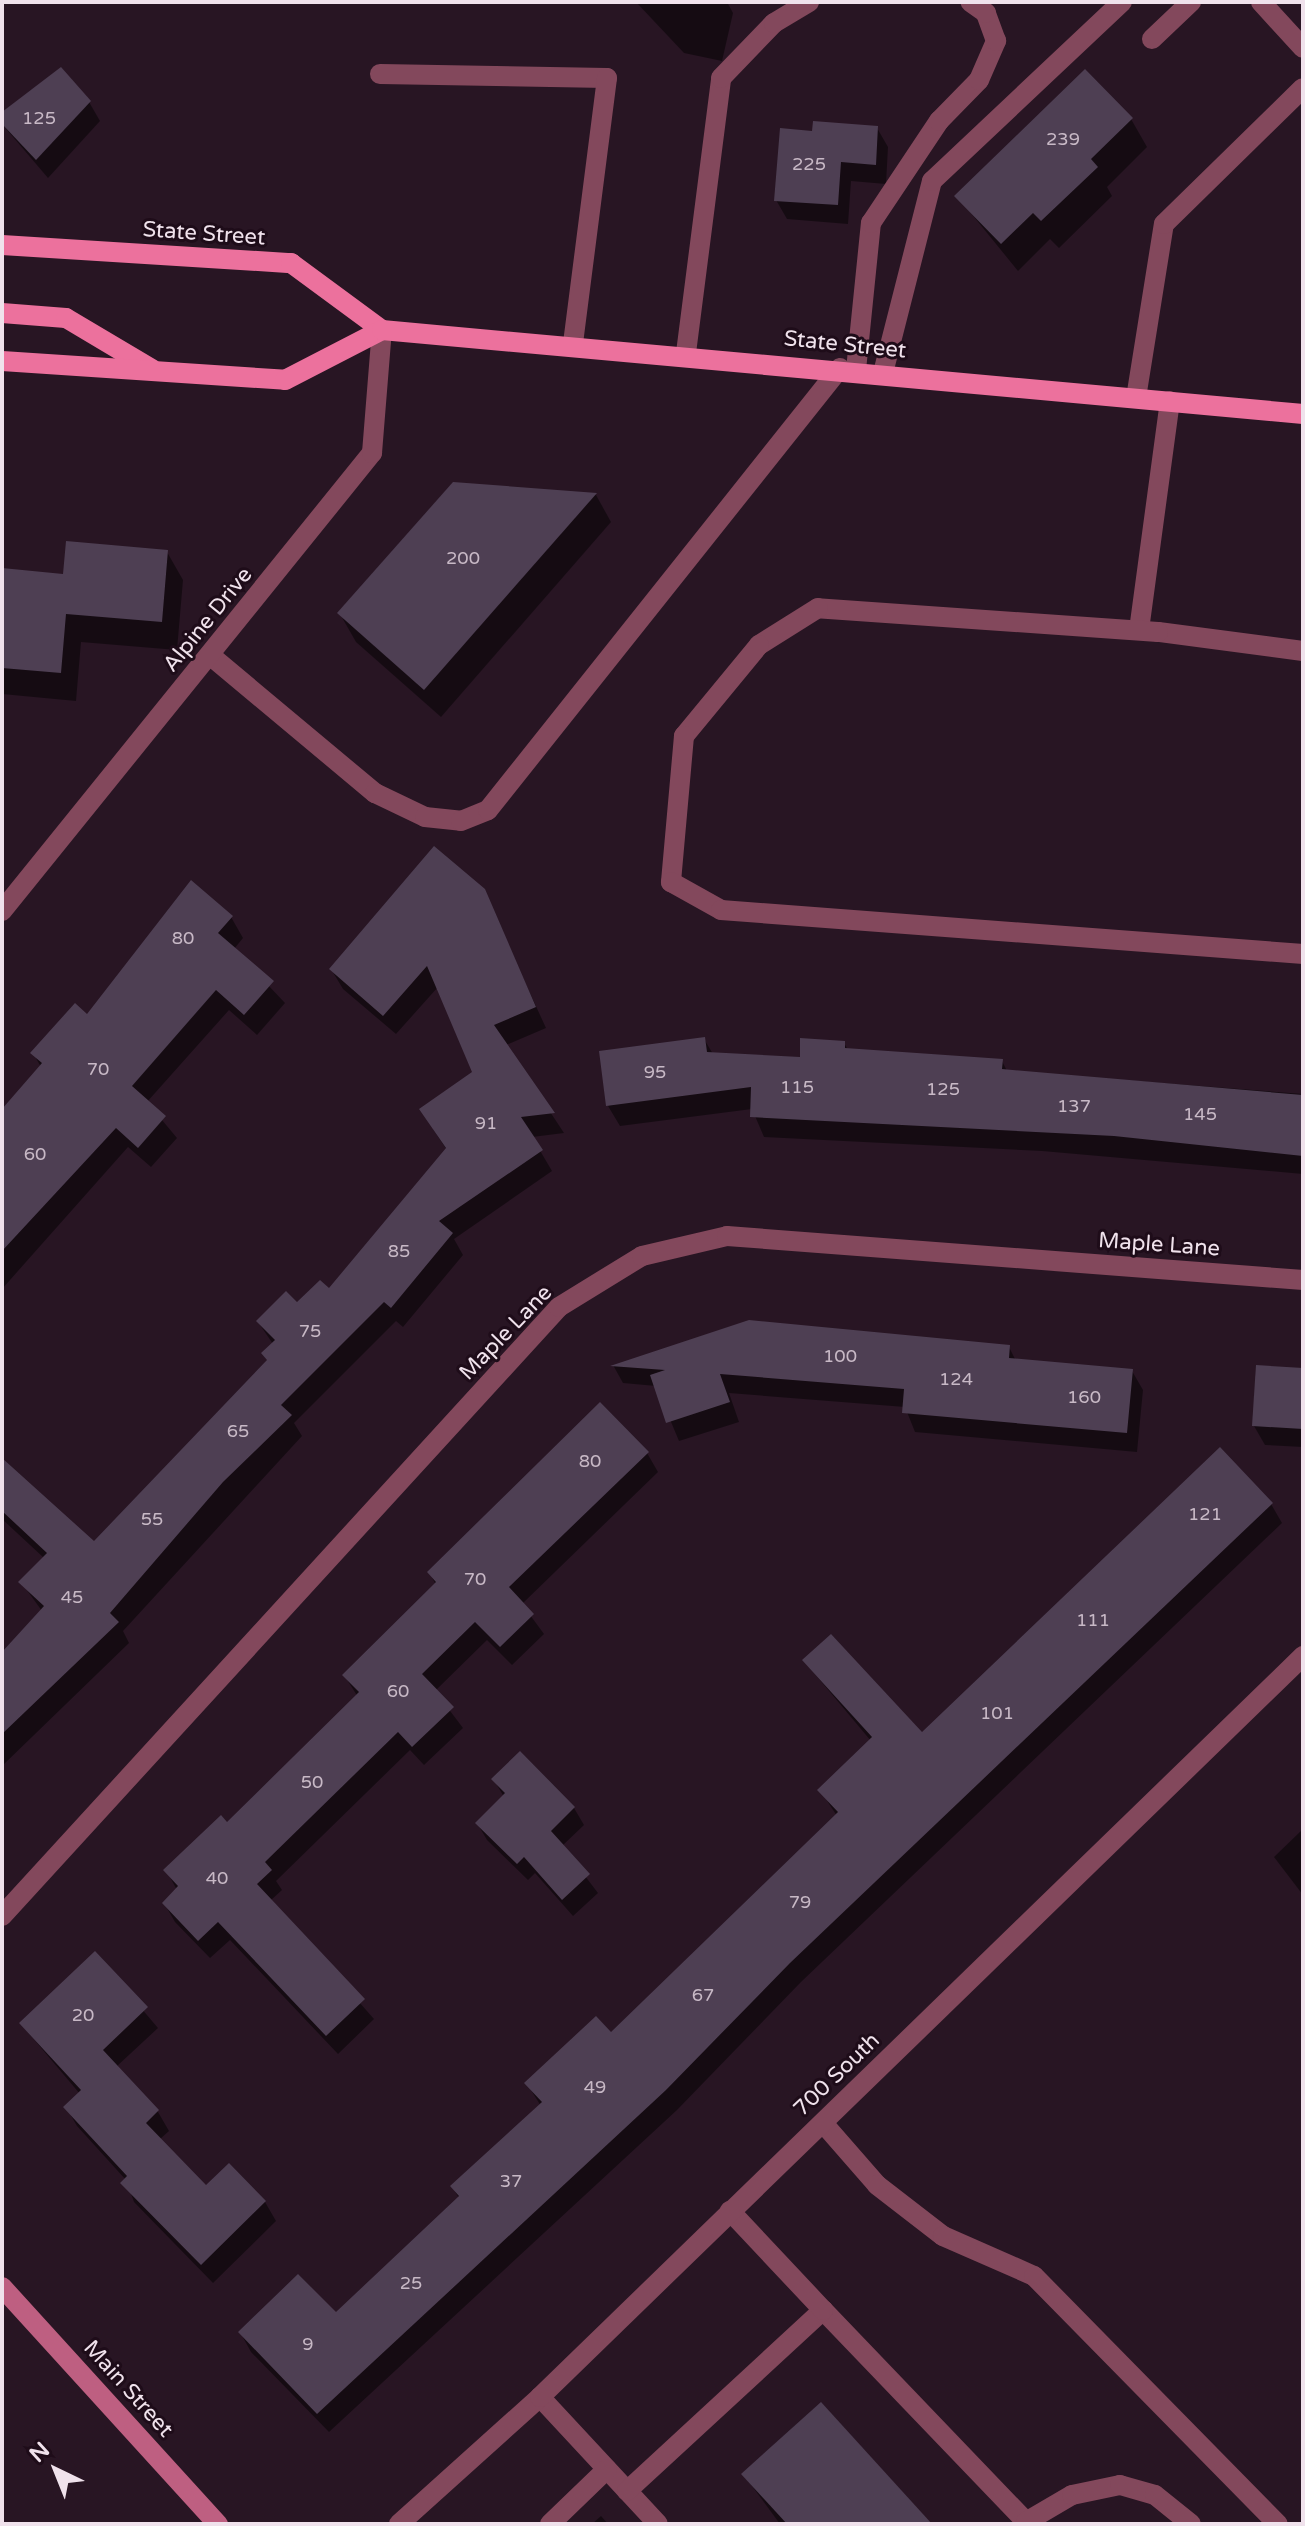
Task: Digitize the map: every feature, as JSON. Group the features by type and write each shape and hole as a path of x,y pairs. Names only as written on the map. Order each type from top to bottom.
{"main road":[{"name":"State Street","path":"2,245 291,263 382,330 573,342 1303,414"},
{"path":"2,313 66,318 156,371"},
{"path":"2,361 285,380 382,330"},
{"name":"Main Street","path":"4,2293 218,2524"}],"street":[{"path":"686,353 721,78 764,31 809,2"},
{"path":"211,656 375,793 425,817 461,821 488,810 848,369 871,223 921,145 979,80 996,41 986,13 970,2"},
{"path":"883,373 932,181 1122,2"},
{"path":"1152,39 1191,2"},
{"path":"1261,2 1303,48"},
{"path":"380,74 607,78 573,342"},
{"path":"1136,398 1164,224 1303,88"},
{"name":"Alpine Drive","path":"2,911 372,453 382,330"},
{"path":"1139,630 1170,401"},
{"path":"1303,651 1139,630 818,608 759,645 684,736 671,882 721,910 1303,954"},
{"name":"Maple Lane","path":"2,1916 559,1307 642,1256 727,1236 1303,1280"},
{"name":"700 South","path":"399,2524 540,2397 1303,1656"},
{"path":"823,2123 877,2185 943,2236 1034,2276 1278,2524"},
{"path":"730,2211 1026,2522 1072,2495 1120,2485 1155,2495 1191,2524"},
{"path":"627,2491 823,2310"},
{"path":"540,2397 658,2524"},
{"path":"550,2524 607,2469"}],"building":[{"path":"61,67 91,101 36,160 2,124 2,112"},
{"path":"1085,69 1133,118 1091,159 1098,167 1041,221 1033,213 1001,244 954,196"},
{"path":"813,121 878,126 876,165 841,162 838,205 774,201 780,128 812,131"},
{"path":"453,482 597,493 424,690 337,613"},
{"path":"66,541 168,550 162,622 66,614 61,673 2,668 2,568 63,574"},
{"path":"434,846 485,889 536,1007 494,1025 555,1113 521,1117 543,1150 439,1221 453,1233 391,1308 384,1302 281,1405 292,1415 223,1482 110,1613 119,1622 2,1734 2,1652 44,1606 18,1582 47,1553 2,1511 2,1458 94,1541 267,1360 261,1353 275,1340 256,1321 286,1291 297,1302 320,1280 329,1288 446,1148 419,1109 472,1072 427,966 383,1016 329,969"},
{"path":"191,880 233,916 218,933 274,981 244,1015 216,990 132,1086 166,1116 138,1148 116,1128 2,1251 2,1109 42,1063 30,1053 75,1003 87,1014"},
{"path":"705,1037 707,1052 800,1057 800,1038 845,1041 845,1048 1003,1059 1002,1069 1303,1095 1303,1156 1114,1136 750,1117 751,1087 606,1106 599,1051"},
{"path":"749,1320 1010,1345 1009,1358 1133,1369 1127,1433 902,1413 904,1389 720,1374 730,1402 666,1423 650,1375 665,1370 610,1366"},
{"path":"1256,1365 1303,1368 1303,1429 1252,1426"},
{"path":"600,1402 649,1452 509,1587 534,1614 500,1647 475,1622 422,1674 454,1707 412,1747 398,1732 265,1862 272,1870 257,1884 365,1999 326,2036 218,1922 198,1941 162,1903 178,1886 163,1870 221,1815 227,1822 359,1692 342,1675 436,1582 427,1572"},
{"path":"1220,1447 1273,1503 790,1963 666,2090 317,2414 238,2332 298,2274 336,2312 459,2196 450,2186 542,2102 524,2083 596,2016 611,2032 838,1812 817,1790 872,1737 802,1660 831,1634 922,1732"},
{"path":"520,1751 575,1807 551,1831 590,1874 562,1900 524,1857 517,1864 475,1823 505,1793 491,1779"},
{"path":"95,1951 148,2007 103,2050 159,2110 146,2123 206,2185 229,2163 266,2201 201,2265 120,2183 127,2176 63,2107 81,2090 19,2023"},
{"path":"821,2402 932,2524 787,2524 741,2474"}]}
